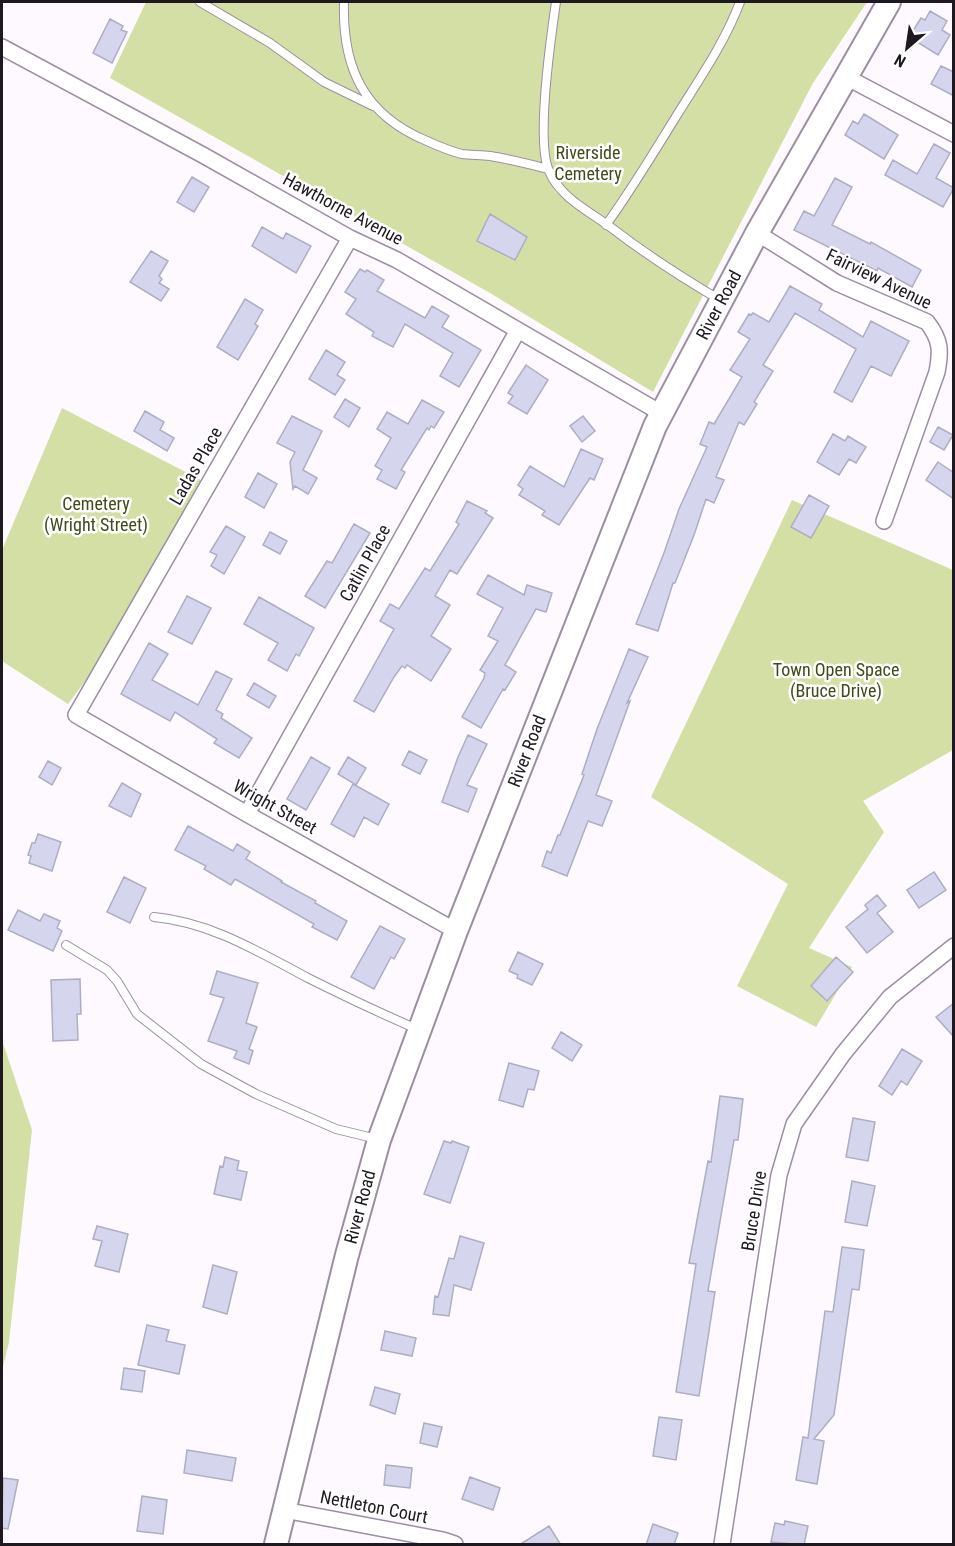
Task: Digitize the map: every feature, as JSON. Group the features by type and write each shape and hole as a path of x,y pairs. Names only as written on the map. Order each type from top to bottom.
{"main road":[{"name":"River Road","path":"276,1545 347,1255 379,1140 456,931 661,413 757,233 889,2"}],"street":[{"name":"Hawthorne Avenue","path":"2,47 201,154 350,238 397,260 661,413"},
{"path":"846,76 954,134"},
{"name":"Fairview Avenue","path":"757,233 837,283 927,322 938,335 940,355 937,372 884,521"},
{"name":"Ladas Place","path":"76,715 350,238"},
{"name":"Catlin Place","path":"247,814 518,330"},
{"name":"Wright Street","path":"76,715 456,931"},
{"name":"Bruce Drive","path":"722,1545 779,1175 794,1124 843,1054 890,997 954,946"},
{"name":"Nettleton Court","path":"284,1510 443,1540 456,1545"}],"lane":[{"path":"200,2 211,4 324,82 375,107"},
{"path":"344,2 347,44 354,69 363,90 375,107 392,123 414,136 461,154 491,156 548,170"},
{"path":"556,2 544,125 545,158 548,170 567,195 581,207 628,242 721,301"},
{"path":"606,225 708,65 725,36 740,2"},
{"path":"154,917 175,919 214,931 358,1003 418,1030"},
{"path":"66,945 93,959 107,970 122,988 137,1014 201,1064 256,1094 336,1129 379,1140"}],"green space":[{"name":"Riverside Cemetery","path":"146,2 867,2 813,83 653,392 490,293 110,78"},
{"name":"Cemetery (Wright Street)","path":"62,408 201,480 89,676 68,704 2,661 2,550"},
{"name":"Town Open Space (Bruce Drive)","path":"792,500 953,570 953,750 863,801 884,832 809,948 852,967 816,1027 737,986 788,884 651,797"},
{"path":"2,1040 32,1130 9,1342 2,1371"}],"building":[{"path":"930,11 947,21 942,30 950,35 938,55 909,37 921,18 925,20"},
{"path":"110,19 123,26 121,30 127,32 112,63 93,53"},
{"path":"941,66 954,72 954,96 931,84"},
{"path":"864,114 898,135 884,159 845,135 853,121 858,124"},
{"path":"934,144 950,153 936,178 954,188 943,207 885,175 893,160 917,174"},
{"path":"192,177 209,187 194,212 177,202"},
{"path":"835,178 852,187 832,225 870,244 871,242 921,270 912,287 878,268 877,271 794,230 804,211 814,216"},
{"path":"490,214 527,237 515,260 477,241"},
{"path":"262,227 283,239 286,233 311,246 296,273 252,246"},
{"path":"151,251 168,261 159,276 162,279 159,283 169,289 161,301 130,282"},
{"path":"360,269 365,272 367,270 384,280 377,291 425,318 432,306 449,316 442,327 481,350 459,387 440,376 453,353 405,324 393,347 372,336 374,332 346,314 356,299 345,292"},
{"path":"790,286 822,304 819,310 863,337 871,321 909,341 891,376 871,366 852,402 834,392 856,349 795,313 763,365 773,371 754,402 757,404 744,425 739,422 716,477 724,480 714,503 706,499 694,535 675,583 673,583 658,631 636,624 679,509 707,447 700,444 709,422 714,424 742,377 730,370 750,339 738,332 749,314 753,313 769,322"},
{"path":"245,299 263,310 255,324 258,326 238,360 217,347"},
{"path":"326,350 345,362 337,375 345,380 335,395 309,379"},
{"path":"526,365 548,380 527,414 508,403 513,396 508,393"},
{"path":"345,399 360,408 349,427 334,417"},
{"path":"422,400 444,412 434,428 431,426 429,430 427,428 401,470 405,472 396,489 377,479 382,470 375,466 391,438 377,429 387,412 408,424"},
{"path":"145,411 164,422 160,430 174,438 167,451 134,431"},
{"path":"292,416 322,431 303,470 317,478 308,494 295,486 293,489 290,462 295,452 277,443"},
{"path":"583,416 595,431 582,442 570,426"},
{"path":"938,427 953,435 944,450 930,442"},
{"path":"833,434 845,441 848,436 866,447 856,463 849,459 839,475 817,462"},
{"path":"581,449 603,459 594,480 590,478 559,525 542,515 545,511 519,495 523,489 518,485 530,466 564,487"},
{"path":"938,462 954,473 954,499 926,480"},
{"path":"258,473 277,484 264,508 245,497"},
{"path":"809,495 829,506 811,538 791,527"},
{"path":"467,501 487,511 485,513 493,518 457,574 450,570 435,596 450,605 431,636 451,649 431,681 407,665 405,668 402,666 374,712 354,701 394,629 380,621 390,604 399,609 425,568 430,571 459,524 456,522"},
{"path":"354,524 370,533 325,608 305,596 327,561 332,563"},
{"path":"226,526 245,537 224,574 211,566 217,555 210,552"},
{"path":"270,532 287,541 280,554 263,545"},
{"path":"488,575 524,595 527,585 552,593 546,612 536,609 505,665 516,672 505,690 503,689 481,728 462,717 484,678 485,673 480,670 498,641 488,636 503,608 477,594"},
{"path":"187,596 211,608 192,644 168,632"},
{"path":"259,597 314,628 299,656 296,654 287,671 268,660 278,643 244,624"},
{"path":"149,643 168,654 152,680 198,705 216,671 232,679 216,710 223,714 221,718 252,738 239,758 214,743 217,739 175,712 170,721 121,694"},
{"path":"629,649 648,657 627,703 630,701 596,795 612,801 602,826 588,821 567,876 542,866 547,851 551,853 560,835 584,775 582,774 597,729"},
{"path":"254,683 276,696 269,708 247,695"},
{"path":"468,735 487,744 467,785 477,789 468,812 442,802"},
{"path":"409,751 427,760 420,774 402,765"},
{"path":"311,757 330,768 306,810 287,799"},
{"path":"348,757 366,768 356,785 338,774"},
{"path":"48,761 61,768 52,785 39,777"},
{"path":"122,783 141,794 131,817 109,806"},
{"path":"353,784 389,804 378,825 364,817 354,837 331,824"},
{"path":"188,826 233,851 237,844 250,852 246,859 347,921 337,940 312,927 314,924 235,879 231,885 204,869 206,866 175,850"},
{"path":"38,834 61,842 52,871 29,863 31,856 28,855"},
{"path":"934,872 946,890 919,908 907,890"},
{"path":"124,877 146,888 130,923 107,912"},
{"path":"877,895 886,906 877,913 893,932 867,953 846,927 868,909 865,905"},
{"path":"18,910 40,921 44,914 60,921 57,928 62,931 53,951 8,930"},
{"path":"380,926 405,939 394,959 391,957 374,989 351,977"},
{"path":"518,952 543,964 532,985 517,978 518,975 509,971"},
{"path":"836,957 853,972 827,1001 811,986"},
{"path":"217,971 258,983 246,1023 257,1027 249,1049 253,1051 249,1064 234,1058 237,1051 208,1041 224,998 210,994"},
{"path":"80,979 81,1014 77,1014 78,1040 53,1041 51,980"},
{"path":"954,1003 954,1037 936,1017"},
{"path":"561,1032 582,1045 572,1061 552,1048"},
{"path":"902,1049 922,1061 907,1085 901,1081 892,1095 879,1086"},
{"path":"509,1063 539,1071 534,1090 528,1089 523,1107 499,1100"},
{"path":"720,1096 743,1099 738,1140 734,1140 708,1291 715,1292 699,1396 676,1392 696,1264 689,1263 708,1161 711,1162"},
{"path":"853,1118 875,1122 868,1161 846,1157"},
{"path":"444,1141 451,1143 452,1141 469,1147 450,1203 424,1194"},
{"path":"225,1157 239,1161 237,1170 247,1172 241,1200 214,1194 220,1166 223,1167"},
{"path":"852,1181 875,1186 867,1226 845,1222"},
{"path":"97,1226 128,1234 119,1272 95,1266 102,1241 93,1239"},
{"path":"460,1236 484,1243 471,1290 454,1285 449,1316 433,1314 435,1296 438,1297 449,1258 454,1259"},
{"path":"842,1247 864,1250 859,1290 852,1289 834,1415 814,1439 824,1441 817,1484 796,1480 803,1437 808,1438 825,1311 833,1312"},
{"path":"213,1265 237,1272 227,1314 203,1307"},
{"path":"147,1325 169,1330 166,1341 185,1345 179,1374 138,1365"},
{"path":"385,1331 416,1338 412,1356 381,1350"},
{"path":"124,1368 145,1371 142,1392 121,1389"},
{"path":"375,1387 400,1394 395,1414 370,1405"},
{"path":"659,1417 682,1420 676,1460 653,1456"},
{"path":"424,1423 442,1427 437,1447 420,1443"},
{"path":"187,1450 236,1458 232,1481 184,1473"},
{"path":"386,1465 412,1468 410,1488 384,1485"},
{"path":"470,1477 500,1488 493,1510 462,1499"},
{"path":"3,1478 18,1480 8,1529 2,1528"},
{"path":"142,1496 167,1500 163,1534 137,1531"},
{"path":"785,1521 808,1526 804,1545 771,1542 775,1523 784,1525"},
{"path":"653,1524 678,1533 674,1545 646,1545"},
{"path":"549,1526 561,1545 519,1545"}]}
